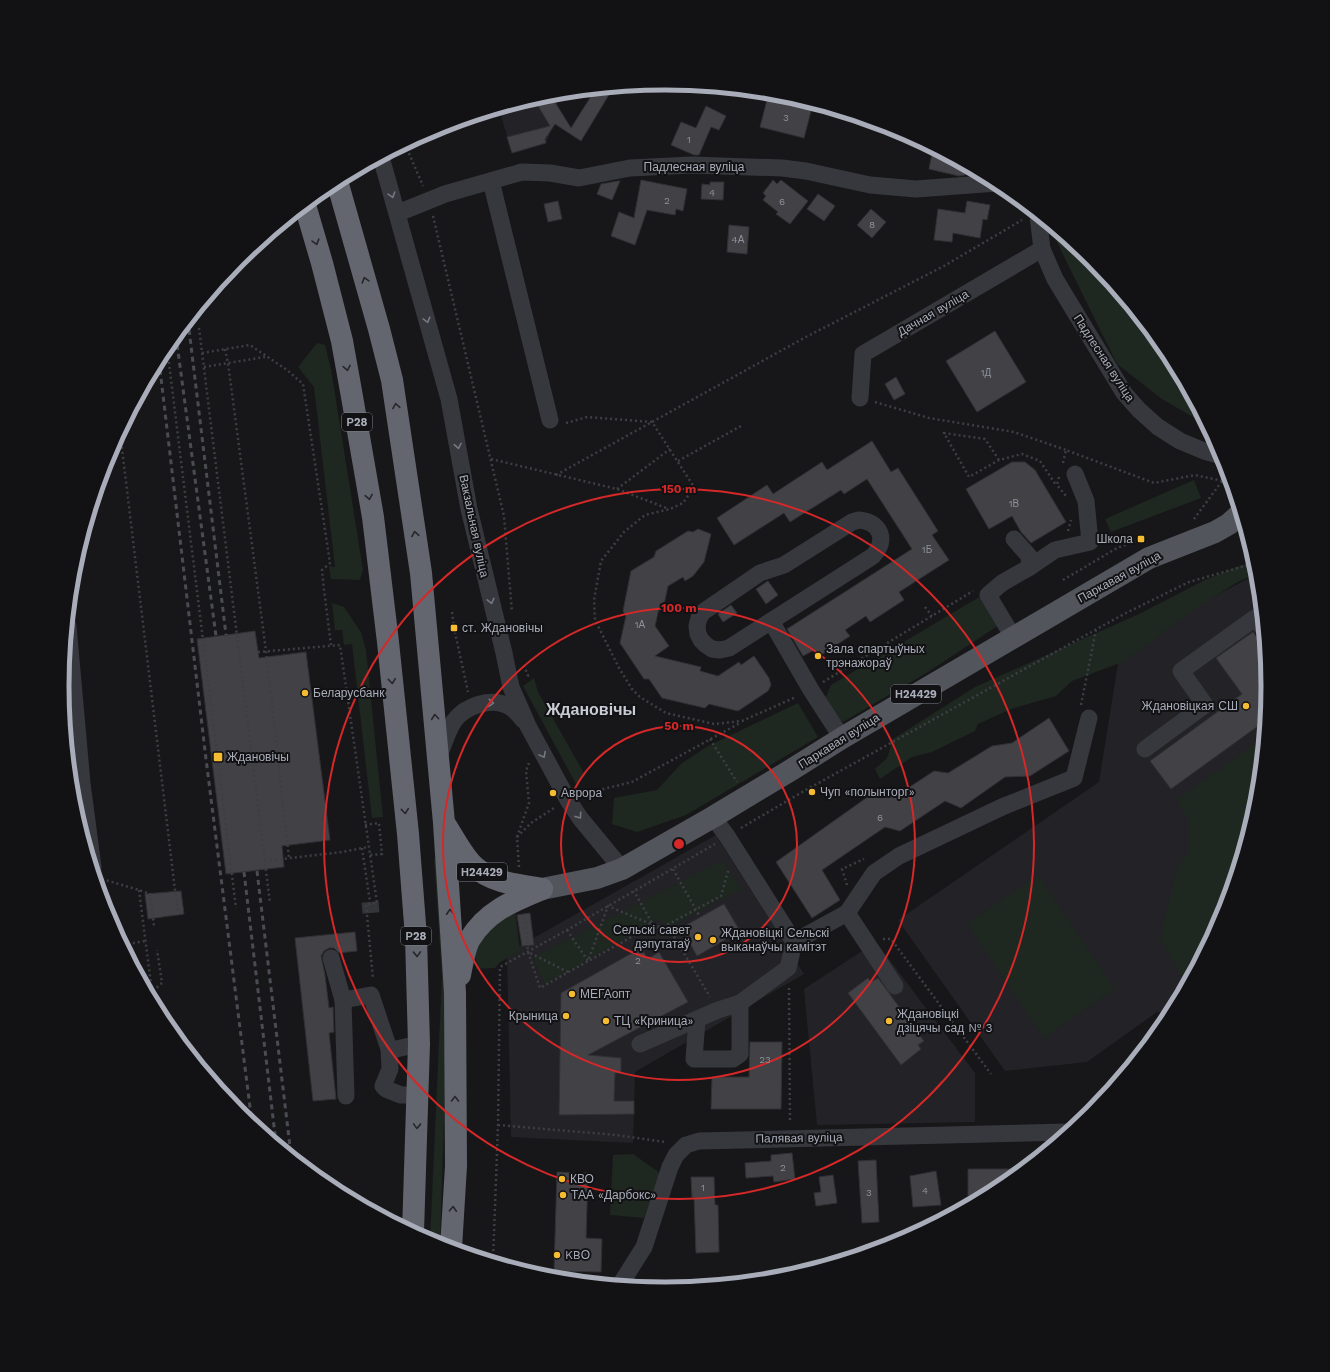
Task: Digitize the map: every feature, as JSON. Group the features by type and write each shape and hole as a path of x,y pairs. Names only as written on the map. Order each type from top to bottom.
{"highway":[{"path":"339,187 392,380 421,573 439,756 455,993 456,1166 451,1242"},
{"name":"Р28","path":"307,209 342,341 352,391 373,517 388,642 416,937 419,1044 413,1226"},
{"name":"Н24429","path":"444,822 475,867 490,877 510,883 542,889"},
{"name":"Н24429","path":"455,993 469,940 479,927 495,911 509,902 542,889"}],"main road":[{"name":"Паркавая вуліца","path":"542,889 597,878 622,869 713,817 842,738 1149,558 1215,532 1229,524 1236,517"},
{"name":"Паркавая вуліца","path":"1215,532 1240,530"}],"street":[{"name":"Вакзальная вуліца","path":"382,161 449,399 468,509 511,687 528,726 576,812 622,869"},
{"name":"Падлесная вуліца","path":"398,213 445,194 522,172 550,173 579,178 630,168 692,165 782,168 806,171 870,185 916,189 986,184"},
{"path":"491,181 550,420"},
{"name":"Падлесная вуліца","path":"1033,218 1042,249 1055,279 1124,393 1139,410 1158,427 1180,441 1214,454"},
{"name":"Дачная вуліца","path":"860,398 862,354 1042,249"},
{"path":"1013,637 988,595 1002,583 1030,567 1055,550 1090,542 1086,501 1075,474"},
{"path":"867,520 878,529 881,536 881,543 879,550 873,556 771,621 728,648 720,650 712,649 701,640 698,634 697,626 699,618 707,608 760,573 784,565 852,522 867,520"},
{"path":"1014,540 1029,556 1030,567"},
{"path":"1145,749 1205,705 1182,671 1255,618 1257,621"},
{"path":"771,621 810,690 842,738"},
{"path":"69,681 77,783 83,815"},
{"path":"439,756 454,721 470,707 486,702 508,706 517,712 528,726"},
{"path":"794,942 847,913 874,873 899,856 1002,807 1074,778 1085,712"},
{"path":"640,1044 718,1010 740,1003 788,968 794,942 724,842 713,817"},
{"path":"847,913 895,986"},
{"path":"331,958 343,1000 346,1096"},
{"path":"343,1000 371,995 389,1049 390,1069 383,1086 386,1090 401,1094 418,1095"},
{"path":"697,1020 694,1059 733,1059 740,1054 740,1003"},
{"path":"389,1049 419,1044"},
{"name":"Палявая вуліца","path":"686,1145 699,1141 1060,1132"},
{"path":"623,1281 644,1246 670,1167 676,1155 686,1145"}],"path":[{"path":"407,148 430,201 504,516 513,618"},
{"path":"556,475 804,338 944,266 1032,216"},
{"path":"200,328 270,903"},
{"path":"202,353 250,345 287,370 303,384 330,563 322,570 331,645"},
{"path":"225,349 266,651 289,858"},
{"path":"168,356 236,908"},
{"path":"204,367 266,357"},
{"path":"860,398 929,418 1014,432 1066,450"},
{"path":"550,420 552,427 587,417 652,422"},
{"path":"617,489 670,449 652,422"},
{"path":"678,461 741,426"},
{"path":"999,460 985,439 944,433 970,477 999,460 1022,454 1040,462 1057,486"},
{"path":"121,442 178,915"},
{"path":"491,459 617,489 670,510"},
{"path":"1190,525 1224,479"},
{"path":"493,1256 498,1125 500,967 673,869 717,842 724,842 759,818 804,791 1124,614 1189,582 1249,565"},
{"path":"925,607 932,616"},
{"path":"452,612 468,692 474,692"},
{"path":"1085,712 1096,630"},
{"path":"258,652 340,644 377,903 366,904 374,981"},
{"path":"511,687 528,676 524,662"},
{"path":"584,793 632,782 742,721"},
{"path":"710,739 759,818"},
{"path":"519,867 517,837 529,803 526,771 529,760"},
{"path":"517,837 531,823 556,806"},
{"path":"365,825 379,823 382,854 370,855"},
{"path":"265,861 368,847"},
{"path":"362,848 370,902"},
{"path":"847,913 840,905 846,898 847,885 842,869 871,856"},
{"path":"525,914 528,952 540,988 653,925 663,927 721,896 730,864"},
{"path":"673,869 700,917"},
{"path":"101,879 150,894 154,926"},
{"path":"139,890 146,941 149,985"},
{"path":"634,891 653,925"},
{"path":"608,906 672,933 718,1010"},
{"path":"588,961 608,906"},
{"path":"567,930 588,961"},
{"path":"866,942 876,938 891,939 991,1074"},
{"path":"127,944 146,941"},
{"path":"153,991 162,983 157,950"},
{"path":"528,952 568,972"},
{"path":"788,968 791,1138"},
{"path":"498,1125 616,1135 686,1145"}],"shaded area":[{"path":"554,100 562,114 552,129 546,143 512,153 500,113"},
{"path":"1053,234 1113,293 1138,323 1161,355 1199,421 1162,399 1117,364"},
{"path":"317,343 325,345 331,369 363,570 360,580 331,579 329,566 335,567 314,387 298,367"},
{"path":"1194,480 1201,498 1111,532 1105,519"},
{"path":"1248,562 1251,576 1236,583 1189,613 1125,661 1072,681 1056,696 1011,709 978,724 975,731 932,752 912,757 880,779 875,769 887,758 893,739 975,687 1139,614 1205,580"},
{"path":"1251,577 1260,647 1260,725 1250,802 1241,840 1216,914 1200,950 1164,1012 1157,1012 1087,1062 1005,1071 898,920 1099,782 1121,645"},
{"path":"981,596 999,625 928,672 843,722 834,715 824,701 831,685"},
{"path":"332,603 344,607 361,632 366,650 383,817 372,818 352,644 344,645 342,630 335,630"},
{"path":"534,678 538,692 585,775 576,784 523,686"},
{"path":"798,703 818,737 686,815 637,832 612,824 614,798 657,790 682,763 708,746"},
{"path":"1254,744 1258,747 1250,802 1241,840 1229,878 1216,914 1200,950 1185,977 1180,974 1160,939 1177,867 1190,851 1190,824 1177,800"},
{"path":"716,835 804,974 635,1072 633,1143 511,1137 507,953"},
{"path":"442,858 449,966 440,1238 430,1234 442,976 434,859"},
{"path":"722,861 741,889 668,928 658,919 545,985 533,957"},
{"path":"1038,875 1115,989 1044,1038 967,924"},
{"path":"515,909 520,951 499,963 495,968 476,969 475,952 481,936"},
{"path":"876,942 975,1073 975,1122 817,1125 804,989"},
{"path":"633,1154 660,1173 644,1218 610,1215 613,1155"}],"building":[{"path":"610,93 581,141 555,124 545,139 546,143 512,153 507,137 550,126 537,104 554,100 571,128 592,94"},
{"path":"767,99 812,108 804,138 760,127"},
{"path":"706,106 726,116 719,130 711,127 699,155 694,155 671,145 681,122 696,128"},
{"path":"932,153 966,172 965,175 959,176 929,169"},
{"path":"641,180 687,189 683,211 676,209 675,215 647,210 635,245 611,236 619,212 634,218"},
{"path":"773,180 777,184 781,180 808,201 790,224 776,214 778,212 763,200 766,196 763,193"},
{"path":"620,181 612,200 597,194 601,184"},
{"path":"710,182 724,182 723,200 701,199 702,184 710,185"},
{"path":"818,194 835,206 824,221 807,209"},
{"path":"558,201 562,219 548,222 544,204"},
{"path":"967,201 990,205 987,220 983,219 980,238 953,233 952,242 934,240 938,209 965,213"},
{"path":"871,209 886,222 872,238 857,225"},
{"path":"729,225 749,227 747,254 727,252"},
{"path":"995,331 1026,382 977,412 946,361"},
{"path":"896,377 905,394 894,400 885,384"},
{"path":"872,441 891,472 898,468 938,531 932,535 949,560 899,592 904,600 870,622 866,616 845,630 850,636 818,657 814,650 803,656 787,629 912,549 867,479 844,494 841,490 790,522 784,513 734,545 717,518 767,485 773,494 822,462 827,470"},
{"path":"1012,462 1025,462 1035,470 1066,522 1031,543 1021,532 1012,516 989,529 966,489"},
{"path":"698,529 711,534 704,562 693,576 685,581 683,577 668,586 663,609 659,608 655,626 669,646 655,656 701,667 700,671 718,676 739,662 741,665 754,656 769,678 771,685 768,691 738,711 709,704 705,708 662,698 649,679 644,679 620,643 626,616 623,611 631,571 654,557 656,551 688,531 693,532"},
{"path":"768,581 778,595 766,604 756,589"},
{"path":"731,605 737,613 723,622 718,614"},
{"path":"255,631 259,658 306,652 330,840 282,846 284,867 226,874 197,639"},
{"name":"Ждановіцкая СШ","path":"1253,632 1259,641 1261,686 1260,725 1171,789 1150,761 1242,694 1216,658"},
{"path":"1049,718 1069,751 1030,776 1005,777 961,808 945,801 900,831 885,827 822,870 840,900 812,918 776,862 869,796 899,794 934,771 948,773 992,746 1012,743"},
{"path":"181,891 184,914 148,919 145,894"},
{"path":"724,904 740,931 697,956 681,928"},
{"path":"530,913 534,945 522,946 517,915"},
{"path":"355,932 357,951 339,953 334,948 329,948 324,951 321,956 329,1008 333,1007 334,1032 329,1033 336,1099 313,1101 295,938"},
{"name":"ТЦ «Криница»","path":"641,948 648,959 659,952 688,1002 588,1055 621,1058 621,1073 615,1073 614,1101 634,1101 634,1114 559,1115 561,993"},
{"name":"Ждановіцкі дзіцячы сад № 3","path":"868,978 871,982 878,978 924,1041 918,1045 921,1049 901,1065 848,993"},
{"path":"750,1042 782,1042 781,1109 711,1109 712,1077 749,1077"},
{"path":"792,1153 795,1179 774,1182 773,1176 746,1178 745,1163 771,1161 771,1155"},
{"path":"876,1160 879,1222 862,1223 858,1161"},
{"path":"968,1169 1014,1169 973,1196 968,1196"},
{"path":"936,1171 941,1205 913,1207 910,1176"},
{"path":"557,1172 588,1173 586,1238 602,1239 601,1272 554,1271"},
{"path":"833,1175 837,1203 816,1206 814,1193 821,1192 819,1177"},
{"path":"691,1177 714,1177 715,1205 718,1205 719,1252 696,1253 694,1197 692,1198"}],"tunnel":[{"path":"370,902 371,913"}],"railway":[{"path":"189,327 226,635"},
{"path":"177,344 216,636"},
{"path":"160,370 206,759 251,1114"},
{"path":"257,871 290,1149"},
{"path":"244,872 275,1137"}],"place":[{"name":"Школа","path":"1141,539"},
{"name":"ст. Ждановічы","path":"454,628"},
{"name":"Зала спартыўных трэнажораў","path":"818,656"},
{"name":"Беларусбанк","path":"305,693"},
{"name":"Ждановіцкая СШ","path":"1246,706"},
{"name":"Ждановічы","path":"218,757"},
{"name":"Чуп «полынторг»","path":"812,792"},
{"name":"Аврора","path":"553,793"},
{"name":"Сельскі савет дэпутатаў","path":"698,937"},
{"name":"Ждановіцкі Сельскі выканаўчы камітэт","path":"713,940"},
{"name":"МЕГАопт","path":"572,994"},
{"name":"Крыница","path":"566,1016"},
{"name":"ТЦ «Криница»","path":"606,1021"},
{"name":"Ждановіцкі дзіцячы сад № 3","path":"889,1021"},
{"name":"КВО","path":"562,1179"},
{"name":"ТАА «Дарбокс»","path":"563,1195"},
{"name":"KBО","path":"557,1255"}],"district":[{"name":"Ждановічы","path":"591,709"}]}
